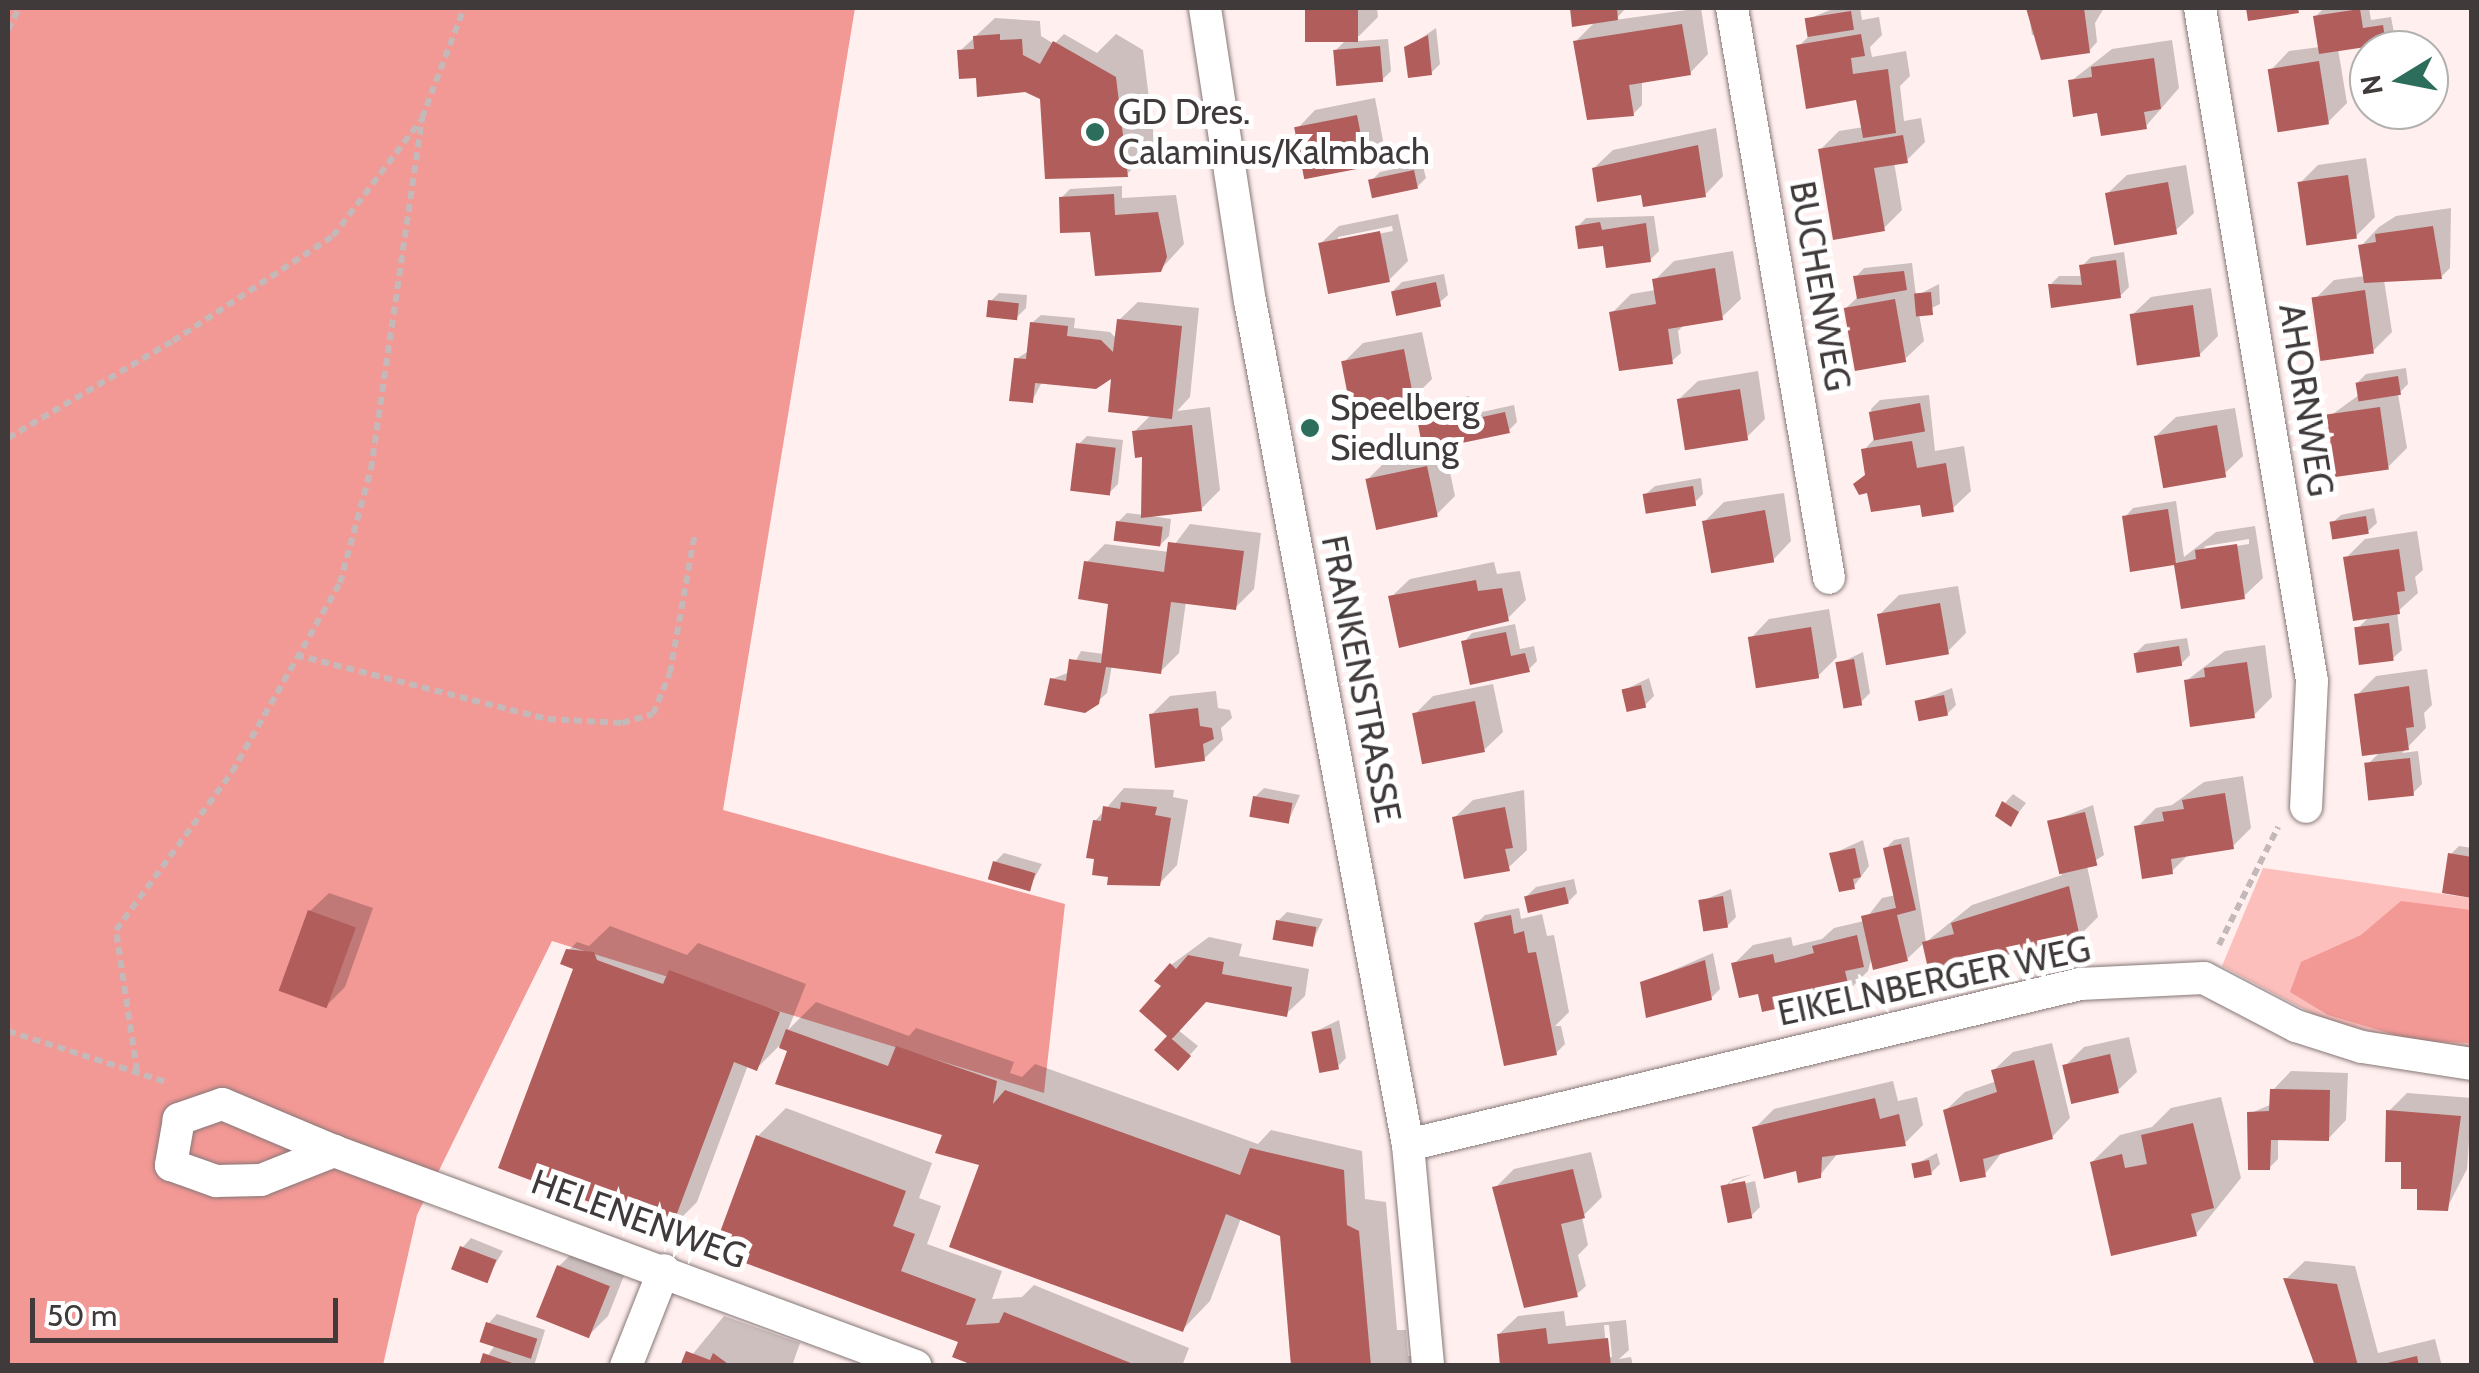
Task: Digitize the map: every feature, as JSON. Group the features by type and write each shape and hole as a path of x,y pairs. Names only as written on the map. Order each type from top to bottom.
{"street":[{"name":"FRANKENSTRASSE","path":"1205,8 1250,301 1408,1145 1428,1366"},
{"name":"BUCHENWEG","path":"1732,8 1830,578"},
{"name":"AHORNWEG","path":"2200,8 2312,681 2306,807"},
{"name":"EIKELNBERGER WEG","path":"1408,1145 2080,984 2204,978"},
{"path":"2204,978 2296,1026 2362,1048 2472,1064"},
{"path":"222,1104 179,1119 171,1165 216,1182 261,1180 334,1150"},
{"name":"HELENENWEG","path":"222,1104 334,1150 916,1366"},
{"path":"626,1366 664,1270"}],"path":[{"path":"8,30 19,8"},
{"path":"137,1071 116,930 232,772 340,582 371,468 422,118 464,8"},
{"path":"8,438 173,342 333,236 422,118"},
{"path":"296,654 548,719 622,723 653,714 670,672 695,532"},
{"path":"2204,978 2273,830 2306,807"},
{"path":"8,1032 137,1071 222,1104"}],"shaded area":[{"path":"8,8 855,8 723,810 1065,904 1044,1093 552,941 417,1215 383,1365 8,1366"},
{"path":"2263,868 2471,898 2471,1047 2422,1044 2326,1021 2222,966"},
{"path":"2401,901 2471,910 2471,1043 2416,1041 2328,1015 2290,992 2301,962 2361,935"}],"building":[{"path":"1305,8 1358,8 1358,42 1305,42"},
{"path":"1570,8 1617,8 1618,20 1572,27"},
{"path":"2026,8 2084,8 2090,53 2041,60"},
{"path":"2246,8 2298,8 2299,13 2248,21"},
{"path":"2360,9 2363,28 2383,25 2384,30 2349,30 2349,50 2319,54 2313,16"},
{"path":"1851,11 1854,30 1808,37 1805,18"},
{"path":"1682,24 1691,75 1629,85 1634,116 1587,120 1573,41"},
{"path":"1000,34 1000,40 1022,39 1023,55 1040,64 1053,41 1116,77 1128,177 1045,179 1040,99 1025,92 977,97 976,78 959,79 957,50 974,49 973,36"},
{"path":"1861,34 1865,56 1851,58 1853,74 1888,69 1896,133 1863,138 1856,100 1806,109 1796,45"},
{"path":"1428,35 1432,75 1408,78 1404,47"},
{"path":"1380,46 1383,82 1336,86 1333,50"},
{"path":"2154,58 2161,109 2144,112 2147,129 2101,136 2097,113 2073,117 2068,80 2092,77 2091,67"},
{"path":"2319,61 2329,124 2278,132 2268,69"},
{"path":"1357,115 1367,167 1304,179 1294,127"},
{"path":"1903,135 1908,163 1874,168 1885,231 1833,240 1818,149"},
{"path":"1698,145 1706,197 1643,207 1641,195 1597,202 1592,168"},
{"path":"1414,170 1418,189 1372,198 1368,180"},
{"path":"2348,175 2357,238 2306,245 2297,182"},
{"path":"2168,182 2177,234 2114,245 2105,193"},
{"path":"1114,194 1115,215 1158,212 1167,257 1161,272 1095,276 1090,232 1060,233 1059,197"},
{"path":"1600,222 1602,230 1646,223 1651,262 1606,268 1603,246 1578,249 1575,226"},
{"path":"2433,226 2442,279 2364,283 2358,245 2376,242 2375,234"},
{"path":"1380,231 1390,282 1328,294 1318,243"},
{"path":"2116,260 2121,298 2051,308 2048,284 2082,285 2079,265"},
{"path":"1715,268 1723,320 1668,329 1673,364 1619,371 1609,312 1656,304 1652,279"},
{"path":"1904,271 1907,290 1857,299 1853,276"},
{"path":"1436,282 1441,306 1396,316 1391,292"},
{"path":"2365,290 2374,353 2320,361 2312,298"},
{"path":"1931,292 1933,315 1916,316 1914,293"},
{"path":"1895,299 1906,362 1855,371 1844,308"},
{"path":"988,300 1019,303 1017,320 986,317"},
{"path":"2193,305 2200,356 2137,365 2130,314"},
{"path":"1117,319 1182,326 1172,419 1108,412 1111,379 1096,389 1035,383 1033,403 1009,401 1014,358 1026,359 1030,322 1068,326 1067,336 1101,340 1113,352"},
{"path":"1404,349 1414,400 1351,412 1341,361"},
{"path":"2398,376 2401,395 2359,401 2356,383"},
{"path":"1740,389 1748,440 1685,450 1677,399"},
{"path":"1461,403 1464,421 1505,412 1510,433 1423,451 1416,413"},
{"path":"1920,403 1925,432 1874,441 1869,412"},
{"path":"2380,407 2389,469 2335,477 2327,415"},
{"path":"1192,425 1202,511 1141,518 1142,457 1135,458 1132,431"},
{"path":"2217,425 2226,477 2163,488 2154,436"},
{"path":"1912,441 1917,468 1946,463 1954,512 1922,517 1920,505 1871,512 1867,493 1859,495 1853,484 1865,475 1861,449"},
{"path":"1076,443 1116,448 1110,496 1070,491"},
{"path":"1427,466 1438,517 1376,530 1365,479"},
{"path":"1693,486 1696,506 1646,514 1643,494"},
{"path":"2168,509 2176,563 2196,559 2195,550 2237,544 2245,599 2181,609 2174,565 2130,572 2122,516"},
{"path":"1765,510 1774,562 1711,573 1702,521"},
{"path":"2366,516 2369,534 2332,540 2329,522"},
{"path":"1116,521 1163,527 1160,547 1114,541"},
{"path":"1168,542 1244,551 1236,610 1171,602 1161,674 1106,667 1099,704 1085,713 1044,705 1050,678 1066,681 1069,659 1101,663 1108,604 1078,599 1084,561 1164,572"},
{"path":"2399,549 2405,591 2397,592 2400,614 2353,621 2343,557"},
{"path":"1476,580 1478,591 1502,588 1509,621 1399,648 1388,596"},
{"path":"1940,603 1949,654 1886,665 1877,614"},
{"path":"2389,623 2394,661 2359,665 2354,627"},
{"path":"1811,627 1819,678 1756,688 1748,637"},
{"path":"1506,632 1511,656 1525,653 1530,672 1470,685 1461,641"},
{"path":"2179,646 2182,666 2137,673 2134,653"},
{"path":"1854,659 1862,705 1843,709 1835,662"},
{"path":"2247,662 2255,718 2190,727 2184,680 2205,677 2204,668"},
{"path":"1641,685 1646,707 1627,712 1622,689"},
{"path":"2409,686 2414,727 2406,728 2409,750 2362,756 2354,694"},
{"path":"1944,695 1948,716 1919,721 1915,701"},
{"path":"1475,701 1485,752 1422,764 1412,713"},
{"path":"1198,708 1200,726 1212,728 1214,739 1203,744 1205,761 1155,768 1149,714"},
{"path":"2410,758 2414,796 2368,801 2364,763"},
{"path":"2225,793 2234,849 2171,859 2173,874 2142,879 2134,826 2164,821 2162,812 2184,809 2182,800"},
{"path":"1253,796 1292,803 1289,824 1249,817"},
{"path":"2002,801 2019,812 2011,827 1995,816"},
{"path":"1121,802 1157,807 1155,815 1171,818 1160,886 1107,885 1108,877 1092,875 1094,859 1086,858 1093,820 1101,821 1103,806 1120,809"},
{"path":"1505,807 1513,848 1505,849 1510,871 1464,879 1452,817"},
{"path":"2085,812 2097,866 2059,874 2047,821"},
{"path":"1901,844 1916,910 1897,915 1908,961 1873,970 1861,916 1896,908 1883,848"},
{"path":"1855,848 1861,877 1853,879 1855,889 1839,892 1829,853"},
{"path":"2448,853 2472,857 2472,898 2442,893"},
{"path":"993,861 1035,873 1030,891 988,879"},
{"path":"2069,886 2080,938 1929,973 1922,942 1954,934 1951,923"},
{"path":"1565,887 1569,904 1528,913 1524,896"},
{"path":"1723,896 1728,928 1703,932 1698,900"},
{"path":"308,910 356,927 327,1008 279,991"},
{"path":"1511,915 1514,934 1524,931 1528,953 1536,952 1557,1055 1504,1066 1474,923"},
{"path":"1276,920 1316,927 1313,947 1273,940"},
{"path":"1857,935 1864,967 1845,971 1850,992 1762,1012 1758,994 1739,998 1731,963 1773,954 1775,963 1814,953 1812,946"},
{"path":"566,949 594,952 597,960 663,984 669,970 780,1012 757,1071 734,1062 670,1232 498,1168 573,969 560,964"},
{"path":"1188,955 1224,962 1222,974 1292,987 1287,1017 1206,1002 1172,1039 1191,1056 1178,1071 1154,1050 1167,1036 1139,1011 1161,986 1154,981 1170,963 1176,969"},
{"path":"1705,960 1712,1000 1646,1018 1640,982"},
{"path":"1331,1028 1339,1069 1319,1073 1311,1032"},
{"path":"786,1029 888,1066 896,1046 997,1081 993,1104 1005,1090 1240,1175 1250,1148 1344,1170 1347,1225 1359,1231 1371,1366 1291,1366 1280,1236 1226,1214 1183,1332 949,1247 979,1165 935,1153 942,1135 775,1084 787,1051 779,1048"},
{"path":"2110,1054 2119,1093 2071,1104 2062,1065"},
{"path":"2034,1060 2053,1139 1983,1159 1986,1177 1960,1182 1943,1110 1997,1092 1991,1070"},
{"path":"2270,1089 2330,1090 2329,1141 2271,1140 2270,1170 2248,1170 2247,1112 2269,1111"},
{"path":"1875,1098 1880,1119 1899,1114 1906,1146 1822,1157 1821,1178 1798,1183 1796,1171 1764,1179 1752,1127"},
{"path":"2386,1110 2461,1116 2448,1211 2417,1210 2417,1189 2401,1189 2401,1162 2385,1162"},
{"path":"2193,1123 2214,1208 2191,1214 2197,1236 2111,1256 2090,1162 2122,1154 2125,1168 2147,1164 2141,1135"},
{"path":"756,1135 906,1191 893,1226 915,1234 901,1271 976,1299 966,1325 999,1323 1004,1312 1138,1366 975,1366 952,1357 958,1342 713,1251"},
{"path":"1929,1160 1932,1175 1914,1178 1911,1163"},
{"path":"1573,1169 1585,1218 1561,1224 1578,1297 1524,1308 1492,1187"},
{"path":"1745,1181 1752,1218 1728,1223 1720,1186"},
{"path":"460,1246 496,1260 487,1283 451,1269"},
{"path":"557,1265 610,1286 589,1338 536,1317"},
{"path":"2283,1278 2337,1284 2358,1366 2315,1366"},
{"path":"486,1322 537,1339 531,1359 480,1342"},
{"path":"1546,1328 1548,1344 1608,1338 1611,1366 1500,1366 1497,1334"},
{"path":"686,1351 710,1360 713,1353 731,1366 680,1366"},
{"path":"483,1353 518,1365 518,1366 479,1366"},
{"path":"2417,1356 2419,1366 2383,1366 2383,1364"}],"place":[{"name":"GD Dres. Calaminus/Kalmbach","path":"1095,132"},
{"name":"Speelberg Siedlung","path":"1310,428"}]}
